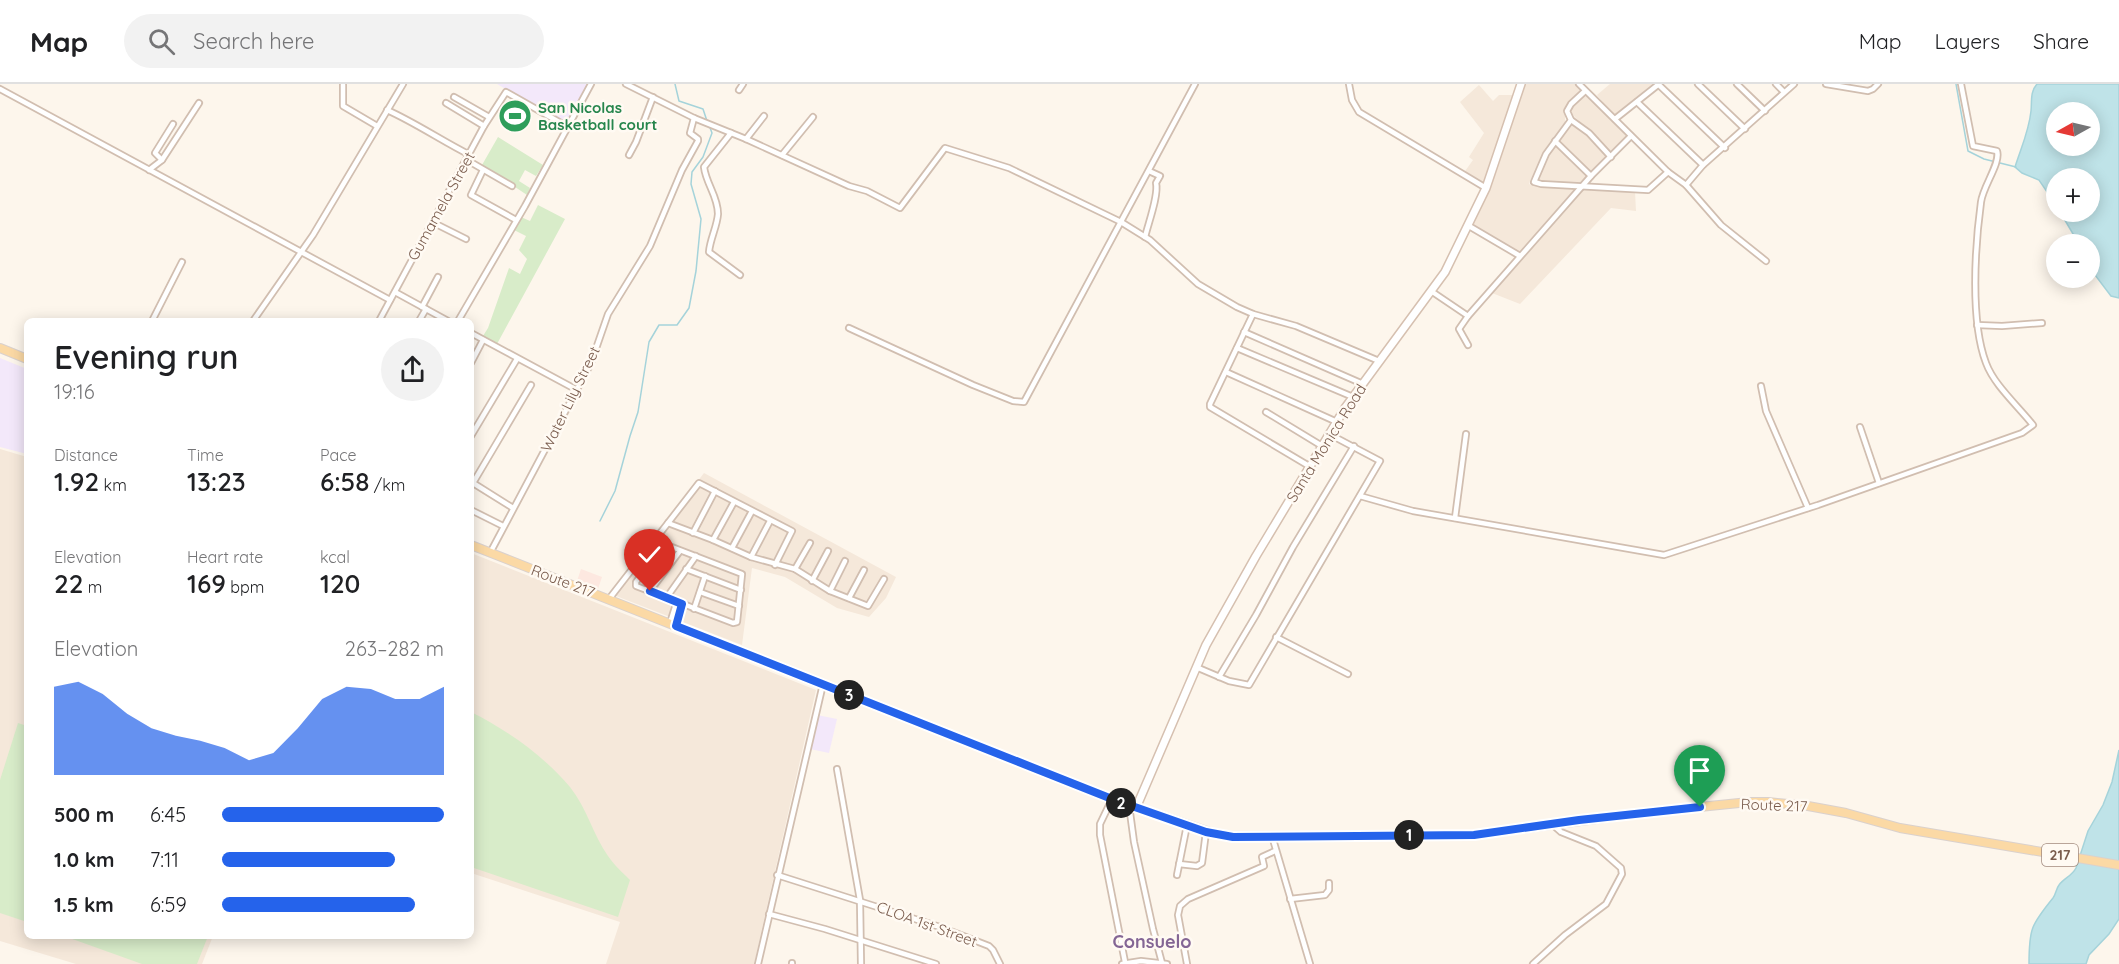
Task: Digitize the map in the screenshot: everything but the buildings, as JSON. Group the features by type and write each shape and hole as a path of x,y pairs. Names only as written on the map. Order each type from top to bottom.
{"main road":[{"path":"0,348 24,358"},
{"name":"Route 217","path":"474,546 1112,799 1206,832 1233,837 1474,835 1552,824 1749,802 1768,802 1808,806 1846,813 1900,828 2119,865"}],"street":[{"path":"255,318 302,252 403,84"},
{"path":"460,318 591,84"},
{"path":"626,84 694,118 849,186 867,191 900,208 947,147 1009,168 1121,222 1145,237 1198,284 1253,314 1296,326 1379,362"},
{"path":"739,90 744,84"},
{"path":"849,328 974,385 1013,401 1024,402 1195,84"},
{"path":"1349,84 1352,100 1359,112 1486,188"},
{"name":"Santa Monica Road","path":"1133,807 1206,645 1256,556 1336,422 1445,272 1486,188 1521,84"},
{"path":"1579,84 1668,172 1686,185 1720,225 1766,261"},
{"path":"1615,119 1658,84 1725,148"},
{"path":"1698,84 1744,129"},
{"path":"1737,84 1765,111"},
{"path":"1776,84 1784,92"},
{"path":"1686,185 1703,165 1725,148 1794,84"},
{"path":"1826,84 1868,91 1878,84"},
{"path":"1360,496 1413,511 1664,555 2017,436 2033,425 1994,378 1986,362 1977,325 1976,272 1981,200 1990,173 1997,163 1997,151 1972,147 1961,84"},
{"path":"343,85 343,106 377,126"},
{"path":"0,88 390,300"},
{"path":"1585,91 1567,111 1571,120 1588,133 1611,157"},
{"name":"Gumamela Street","path":"381,318 484,126 506,92 568,127"},
{"path":"454,97 489,117"},
{"path":"628,155 636,142 653,97"},
{"path":"1637,102 1703,165"},
{"path":"149,170 162,160 199,103"},
{"path":"446,104 484,126"},
{"path":"387,110 430,131 483,170 512,186"},
{"path":"746,139 764,116"},
{"path":"782,155 813,117"},
{"name":"Water Lily Street","path":"490,553 591,363 608,314 650,246 682,170 698,141 690,133 694,118"},
{"path":"1571,120 1546,154 1534,182 1648,190 1668,172"},
{"path":"162,160 154,153 173,124"},
{"path":"731,133 704,167 714,191 718,214 710,252 741,274"},
{"path":"1468,345 1460,329 1468,316 1591,176 1631,136"},
{"path":"1555,141 1591,176"},
{"path":"483,170 471,195 516,220"},
{"path":"1145,237 1154,205 1156,183 1160,176 1149,171"},
{"path":"432,222 466,239"},
{"path":"1469,226 1520,256"},
{"path":"154,318 182,262"},
{"path":"420,318 438,277"},
{"path":"1431,291 1468,316"},
{"path":"395,292 442,318"},
{"path":"1253,314 1210,404 1212,409 1310,466"},
{"path":"1977,325 2042,323"},
{"path":"1244,332 1363,384"},
{"path":"474,335 577,390"},
{"path":"474,357 483,340"},
{"path":"1237,348 1353,397"},
{"path":"474,431 517,359"},
{"path":"1226,372 1336,422"},
{"path":"474,480 531,385"},
{"path":"1761,386 1766,411 1808,508"},
{"path":"1266,412 1322,446"},
{"path":"1860,426 1879,483"},
{"path":"1196,667 1219,677 1250,685 1380,461 1329,434"},
{"path":"1455,518 1466,434"},
{"path":"1219,677 1354,446"},
{"path":"609,599 699,483 792,531 775,565"},
{"path":"474,484 513,508"},
{"path":"693,533 715,491"},
{"path":"713,540 734,502"},
{"path":"732,548 752,511"},
{"path":"474,512 503,526"},
{"path":"751,557 770,521"},
{"path":"668,523 751,557 795,569 830,591 868,606 884,579"},
{"path":"795,569 810,543"},
{"path":"666,544 680,551 740,573 742,578 736,623 636,586 636,582 663,545 666,544"},
{"path":"650,591 680,551"},
{"path":"812,581 828,552"},
{"path":"666,597 696,556"},
{"path":"830,591 845,561"},
{"path":"686,569 741,590"},
{"path":"849,598 864,570"},
{"path":"694,609 705,576"},
{"path":"700,592 739,606"},
{"path":"673,625 679,602"},
{"path":"1276,637 1348,674"},
{"path":"758,964 823,684"},
{"path":"837,769 860,900 861,964"},
{"path":"1112,799 1100,824 1100,835 1124,963 1141,961 1165,963 1152,929 1130,822 1133,807"},
{"path":"1533,964 1546,950 1606,904 1622,874 1619,866 1596,846 1562,832 1552,824"},
{"path":"1177,875 1187,825"},
{"path":"1179,864 1197,866 1202,864 1206,832"},
{"path":"1272,837 1311,964"},
{"path":"1187,964 1178,915 1180,906 1188,899 1264,866 1262,857 1275,851"},
{"name":"CLOA 1st Street","path":"777,875 940,927 993,950 1000,964"},
{"path":"1290,899 1324,895 1329,890 1329,883"},
{"path":"769,914 936,964"}],"shaded area":[{"path":"497,84 590,84 570,122 566,124"},
{"path":"1525,84 1578,84 1583,91 1565,111 1565,124 1545,152 1529,183 1530,185 1576,189 1519,254 1472,227 1494,174"},
{"path":"1610,84 1657,84 1615,118 1597,95"},
{"path":"1479,85 1493,101 1499,95 1513,95 1486,187 1463,174 1473,160 1469,157 1484,133 1460,102"},
{"path":"1585,94 1629,135 1610,153 1569,111"},
{"path":"1572,121 1609,156 1592,172 1556,141"},
{"path":"1556,143 1589,176 1582,185 1536,181 1538,173"},
{"path":"1583,187 1635,192 1636,211 1611,208 1520,304 1492,293"},
{"path":"0,358 24,368 24,453 0,447"},
{"path":"0,449 24,456 24,939 212,939 202,964 76,964 0,941"},
{"path":"704,473 896,577 886,598 869,617 837,608 785,577 752,568 742,645 611,594"},
{"path":"474,554 816,690 754,964 606,964 620,922 474,874"},
{"path":"581,569 602,577 597,592 576,584"},
{"path":"817,715 837,719 829,753 810,749"}],"green space":[{"name":"San Nicolas Basketball court","path":"505,103 531,116 525,129 499,115"},
{"path":"498,137 543,165 536,176 525,170 519,181 530,188 527,195 482,165"},
{"path":"538,205 565,219 497,344 483,336 488,328 509,268 520,274 527,259 519,250 526,236 514,230 521,217 530,221"},
{"path":"474,714 511,735 537,754 576,795 603,848 613,863 630,880 618,917 474,868"},
{"path":"18,723 24,725 24,921 0,913 0,780"},
{"path":"72,939 207,939 197,964 142,964"}],"water":[{"path":"2037,84 2119,84 2119,298 2111,296 2100,282 2100,234 2073,234 2066,222 2100,222 2100,168 2046,168 2046,190 2039,180 2022,173 2015,167 2029,126 2032,93"},
{"path":"2119,750 2119,919 2109,934 2089,955 2086,964 2029,964 2033,928 2059,885 2076,868 2088,831 2103,805 2112,782"}],"waterway":[{"path":"675,84 679,101 703,109 707,121"},
{"path":"1956,84 1968,151 1984,159 2016,167"},
{"path":"600,521 615,491 638,412 649,342 659,325 677,325 689,308 696,271 701,219 691,184 692,172 703,157 712,133 709,125"}],"place":[{"name":"San Nicolas Basketball court","path":"515,116"}],"district":[{"name":"Consuelo","path":"1152,941"}],"route":[{"path":"650,591 682,604 676,626 1112,799 1219,835 1233,837 1474,835 1579,820 1700,807"}]}
